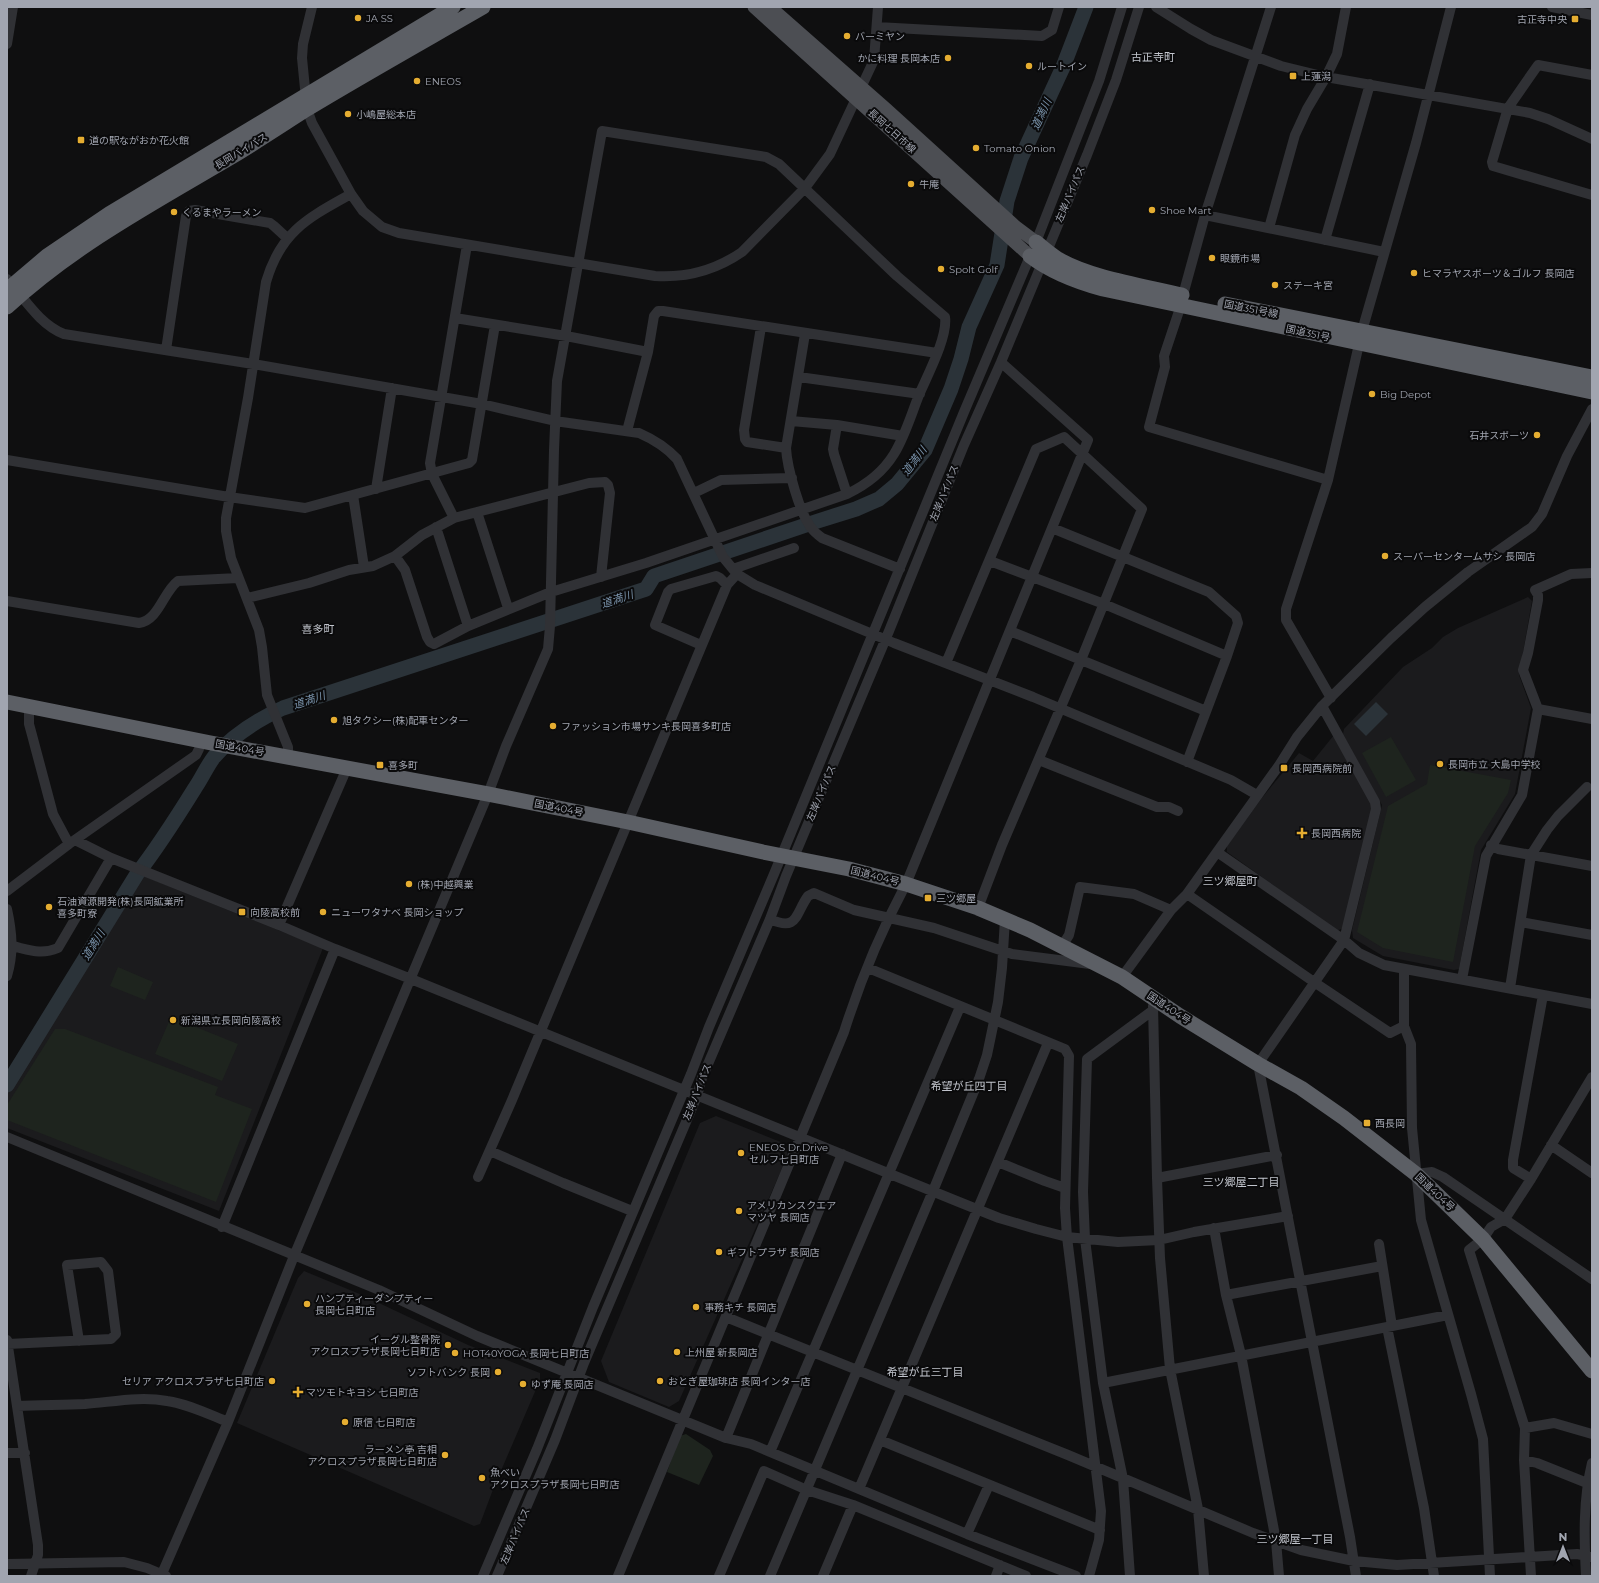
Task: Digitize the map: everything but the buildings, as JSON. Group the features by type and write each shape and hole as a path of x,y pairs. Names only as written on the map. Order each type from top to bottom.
{"highway":[{"name":"長岡バイパス","path":"306,103 453,7"},
{"name":"長岡バイパス","path":"7,307 12,287 47,256 150,188 483,7"},
{"name":"国道351号","path":"1039,253 1087,285 1182,300 1360,337 1592,392"},
{"path":"1360,337 1592,377"},
{"name":"国道404号","path":"7,702 206,742 488,794 628,822 873,875 906,884 978,908 1005,919 1122,976 1153,1005 1307,1092 1344,1118 1416,1174 1483,1239 1592,1370"}],"main road":[{"name":"長岡七日市線","path":"754,7 990,204 1016,227 1039,253"},
{"name":"長岡七日市線","path":"770,7 859,94 880,119 988,218 1014,241 1039,253"}],"street":[{"path":"7,44 13,7"},
{"path":"312,7 303,44 302,58 306,103 312,123 351,194 363,211 382,227 399,234 579,264 670,277 686,276 710,269 732,259 742,252 805,188 830,154 874,60 878,7"},
{"path":"877,27 1042,36 1052,30 1059,7"},
{"name":"左岸バイパス","path":"483,1576 537,1449 632,1211 684,1090 709,1027 788,857 885,639 964,445 1001,362 1099,81 1122,7"},
{"name":"左岸バイパス","path":"497,1576 579,1379 584,1363 697,1096 705,1071 770,919 788,857 873,634 900,569 1039,253 1106,105 1139,7"},
{"path":"1156,7 1211,40 1281,66 1326,77 1530,113 1548,119 1592,139"},
{"path":"1271,7 1205,215 1182,300 1164,356 1166,367 1149,427 1328,480"},
{"path":"1269,228 1295,135 1307,109 1326,77 1336,54 1346,7"},
{"path":"1331,698 1286,620 1286,609 1328,480 1360,337 1451,7"},
{"path":"1552,7 1592,15"},
{"path":"1592,75 1538,65 1508,108 1492,162 1493,166 1592,195"},
{"path":"1326,240 1370,84"},
{"path":"7,1564 124,1562 147,1568 163,1575 228,1422 294,1256 488,794 506,746 548,649 550,626 550,596 555,420 557,381 602,131 766,157 779,164 898,276 945,317 946,322 937,353 894,455 877,474 858,489 848,494 715,543 601,577 550,596 508,608 468,626 434,644 430,642 427,637 405,570 395,556"},
{"path":"288,757 288,747 265,686 259,630 231,558 226,531 229,498 248,398 266,282 271,266 287,238 310,218 351,194"},
{"path":"166,350 186,216 189,211 195,210 270,223 287,238"},
{"path":"1205,215 1384,252"},
{"path":"454,518 432,474 430,463 467,245"},
{"path":"12,287 55,331 73,336 253,364 482,404 555,420 639,433 651,438 666,448 677,459 694,493 715,543 734,570 756,585 885,639 1060,708 1231,780 1257,795"},
{"path":"627,431 648,352 654,316 658,311 937,353"},
{"path":"454,318 566,336 648,352"},
{"path":"7,460 229,498 305,508 469,464 472,460 495,324"},
{"path":"761,327 744,436 748,442 786,448"},
{"path":"805,334 786,448 786,460 803,511 813,531 822,538 900,569"},
{"path":"618,1576 801,1137 888,918 906,884 1088,440 1004,365"},
{"path":"799,377 920,394"},
{"path":"376,489 392,388"},
{"path":"1122,976 1171,910 1187,894 1297,737 1322,706 1391,638 1425,607 1468,572 1532,527 1542,514 1568,456 1592,410"},
{"path":"791,421 837,425 903,436"},
{"path":"837,425 833,449 848,494"},
{"path":"946,663 1036,449 1064,437 1142,509 1081,660 1002,846 978,908"},
{"path":"694,493 721,480 792,478"},
{"path":"247,598 364,567 373,566 395,556 422,535 454,518 589,482 601,481 606,482 610,493 601,577"},
{"path":"353,495 364,567"},
{"path":"477,512 508,608"},
{"path":"436,527 468,626"},
{"path":"1052,528 1209,592 1236,616 1238,623 1227,656 1187,762"},
{"path":"478,1177 701,645 734,570 794,548"},
{"path":"990,561 1104,604 1227,656"},
{"path":"1462,979 1486,856 1522,795 1538,709 1523,670 1528,653 1538,600 1538,595 1535,590 1571,574 1592,573"},
{"path":"701,645 655,625 668,592 671,589 716,576 727,585"},
{"path":"7,601 139,624 146,622 151,618 173,585 178,581 238,578"},
{"path":"1010,631 1206,711"},
{"path":"29,706 29,724 53,814 72,842 279,925 335,950 411,979 697,1096 1021,1225 1076,1238 1118,1242 1159,1240 1214,1228 1288,1216"},
{"path":"1322,706 1375,802 1376,809 1344,940 1258,1064 1313,1342 1356,1576"},
{"path":"1538,709 1592,719"},
{"path":"7,891 72,842 196,755 199,749 206,742"},
{"path":"1039,760 1157,807 1169,807 1178,811"},
{"path":"279,925 347,768"},
{"path":"1510,988 1532,855 1547,830 1558,816 1587,787"},
{"path":"1491,846 1498,849 1592,866"},
{"path":"1217,852 1344,940 1359,953 1384,965 1592,1004"},
{"path":"12,946 41,953 58,948 112,858"},
{"path":"1062,946 1069,935 1080,887 1134,894 1171,910"},
{"path":"770,919 783,924 790,923 796,918 808,896 814,893 854,910 934,928 1004,951 1031,957 1098,965"},
{"path":"1187,894 1390,1033 1404,1026"},
{"path":"7,909 11,926 12,946 7,976"},
{"path":"770,1576 979,1079 987,1055 995,1020 1004,951 1005,919"},
{"path":"1521,922 1592,935"},
{"path":"222,1226 335,950"},
{"path":"868,968 1065,1049 1069,1056 1065,1208 1076,1238 1092,1307 1103,1383 1123,1479 1130,1576"},
{"path":"1404,968 1404,1026 1411,1044 1412,1128 1421,1220 1483,1439 1490,1576"},
{"path":"1531,1179 1513,1168 1513,1160 1542,995"},
{"path":"1153,1005 1159,1240 1170,1369 1198,1509 1204,1576"},
{"path":"1089,1576 1097,1550 1101,1511 1076,1238 1083,1192 1087,1059 1153,1005"},
{"path":"770,1452 960,1007"},
{"path":"859,1489 1048,1043"},
{"path":"1531,1576 1524,1460 1525,1428 1469,1250 1483,1239 1491,1227 1505,1219 1531,1179 1592,1077"},
{"path":"7,1137 379,1290 477,1336 579,1379 726,1438 751,1444 968,1534 1076,1576"},
{"path":"1551,1146 1592,1174"},
{"path":"490,1151 632,1211"},
{"path":"726,1438 842,1154"},
{"path":"1157,1178 1277,1155"},
{"path":"998,1162 1065,1188"},
{"path":"1416,1174 1432,1172 1443,1177 1592,1279"},
{"path":"1214,1228 1226,1295 1241,1355 1276,1541 1279,1576"},
{"path":"1379,1244 1390,1327 1424,1508 1434,1576"},
{"path":"31,1576 38,1555 38,1545 8,1347 111,1339 116,1334 108,1271 101,1262 67,1265 79,1341"},
{"path":"1226,1295 1382,1266"},
{"path":"1103,1383 1448,1315"},
{"path":"726,1316 1276,1541 1309,1552 1354,1561 1397,1565 1577,1554 1588,1556"},
{"path":"18,1406 84,1404 152,1399 182,1405 228,1422"},
{"path":"1525,1428 1554,1423 1592,1434"},
{"path":"880,1440 1100,1530"},
{"path":"7,1453 25,1453"},
{"path":"1524,1460 1537,1463 1589,1484"},
{"path":"1586,1576 1588,1556 1585,1517 1592,1463"},
{"path":"719,1576 764,1471 807,1490 853,1505 1026,1576"},
{"path":"968,1534 988,1485"},
{"path":"823,1576 853,1505"},
{"path":"996,1576 1000,1565"}],"shaded area":[{"name":"長岡市立 大島中学校","path":"1528,597 1532,601 1519,675 1531,708 1515,794 1481,850 1459,969 1454,970 1383,956 1353,938 1352,930 1382,805 1343,734 1344,729 1403,667 1432,648 1443,637 1458,628"},
{"path":"1376,702 1388,714 1366,736 1354,724"},
{"name":"長岡西病院","path":"1334,735 1372,805 1372,812 1343,928 1337,931 1227,852 1227,846 1261,799 1299,753 1313,761"},
{"path":"1391,737 1416,780 1386,797 1362,753"},
{"path":"1430,765 1511,780 1508,793 1475,846 1453,962 1383,948 1357,932 1388,806 1427,784"},
{"name":"新潟県立長岡向陵高校","path":"141,875 323,948 219,1211 7,1128 7,1092"},
{"path":"118,967 153,982 145,1000 110,986"},
{"path":"171,1017 238,1044 222,1081 155,1054"},
{"path":"55,1029 65,1029 218,1087 215,1095 252,1109 216,1202 7,1120 7,1105"},
{"path":"716,1116 783,1143 788,1155 679,1401 669,1407 609,1382 601,1361 700,1123"},
{"path":"304,1271 362,1295 468,1345 540,1373 540,1380 494,1487 480,1524 474,1526 237,1423 298,1278"},
{"path":"686,1434 710,1450 713,1456 699,1485 667,1472 680,1436"}],"waterway":[{"name":"道満川","path":"7,1085 137,874 167,832 211,761 221,749 237,735 283,708 646,589 654,576 856,509 879,499 897,484 925,450 951,389 961,359 969,327 997,265 1007,201 1021,158 1063,67 1086,7"}],"place":[{"name":"JA SS","path":"358,18"},
{"name":"古正寺中央","path":"1575,19"},
{"name":"バーミヤン","path":"847,36"},
{"name":"かに料理 長岡本店","path":"948,58"},
{"name":"ルートイン","path":"1029,66"},
{"name":"上蓮潟","path":"1293,76"},
{"name":"ENEOS","path":"417,81"},
{"name":"小嶋屋総本店","path":"348,114"},
{"name":"道の駅ながおか花火館","path":"81,140"},
{"name":"Tomato Onion","path":"976,148"},
{"name":"牛庵","path":"911,184"},
{"name":"Shoe Mart","path":"1152,210"},
{"name":"くるまやラーメン","path":"174,212"},
{"name":"眼鏡市場","path":"1212,258"},
{"name":"Spolt Golf","path":"941,269"},
{"name":"ヒマラヤスポーツ＆ゴルフ 長岡店","path":"1414,273"},
{"name":"ステーキ宮","path":"1275,285"},
{"name":"Big Depot","path":"1372,394"},
{"name":"石井スポーツ","path":"1537,435"},
{"name":"スーパーセンタームサシ 長岡店","path":"1385,556"},
{"name":"旭タクシー(株)配車センター","path":"334,720"},
{"name":"ファッション市場サンキ長岡喜多町店","path":"553,726"},
{"name":"長岡市立 大島中学校","path":"1440,764"},
{"name":"喜多町","path":"380,765"},
{"name":"長岡西病院前","path":"1284,768"},
{"name":"長岡西病院","path":"1302,833"},
{"name":"(株)中越興業","path":"409,884"},
{"name":"三ツ郷屋","path":"928,898"},
{"name":"石油資源開発(株)長岡鉱業所 喜多町寮","path":"49,907"},
{"name":"向陵高校前","path":"242,912"},
{"name":"ニューワタナベ 長岡ショップ","path":"323,912"},
{"name":"新潟県立長岡向陵高校","path":"173,1020"},
{"name":"西長岡","path":"1367,1123"},
{"name":"ENEOS Dr.Drive セルフ七日町店","path":"741,1153"},
{"name":"アメリカンスクエア マツヤ 長岡店","path":"739,1211"},
{"name":"ギフトプラザ 長岡店","path":"719,1252"},
{"name":"ハンプティーダンプティー 長岡七日町店","path":"307,1304"},
{"name":"事務キチ 長岡店","path":"696,1307"},
{"name":"イーグル整骨院 アクロスプラザ長岡七日町店","path":"448,1345"},
{"name":"上州屋 新長岡店","path":"677,1352"},
{"name":"HOT40YOGA 長岡七日町店","path":"455,1353"},
{"name":"ソフトバンク 長岡","path":"498,1372"},
{"name":"セリア アクロスプラザ七日町店","path":"272,1381"},
{"name":"おとぎ屋珈琲店 長岡インター店","path":"660,1381"},
{"name":"ゆず庵 長岡店","path":"523,1384"},
{"name":"マツモトキヨシ 七日町店","path":"298,1392"},
{"name":"原信 七日町店","path":"345,1422"},
{"name":"ラーメン亭 吉相 アクロスプラザ長岡七日町店","path":"445,1455"},
{"name":"魚べい アクロスプラザ長岡七日町店","path":"482,1478"}],"district":[{"name":"古正寺町","path":"1153,57"},
{"name":"喜多町","path":"318,629"},
{"name":"三ツ郷屋町","path":"1230,881"},
{"name":"希望が丘四丁目","path":"969,1086"},
{"name":"三ツ郷屋二丁目","path":"1241,1182"},
{"name":"希望が丘三丁目","path":"925,1372"},
{"name":"三ツ郷屋一丁目","path":"1295,1539"}]}
